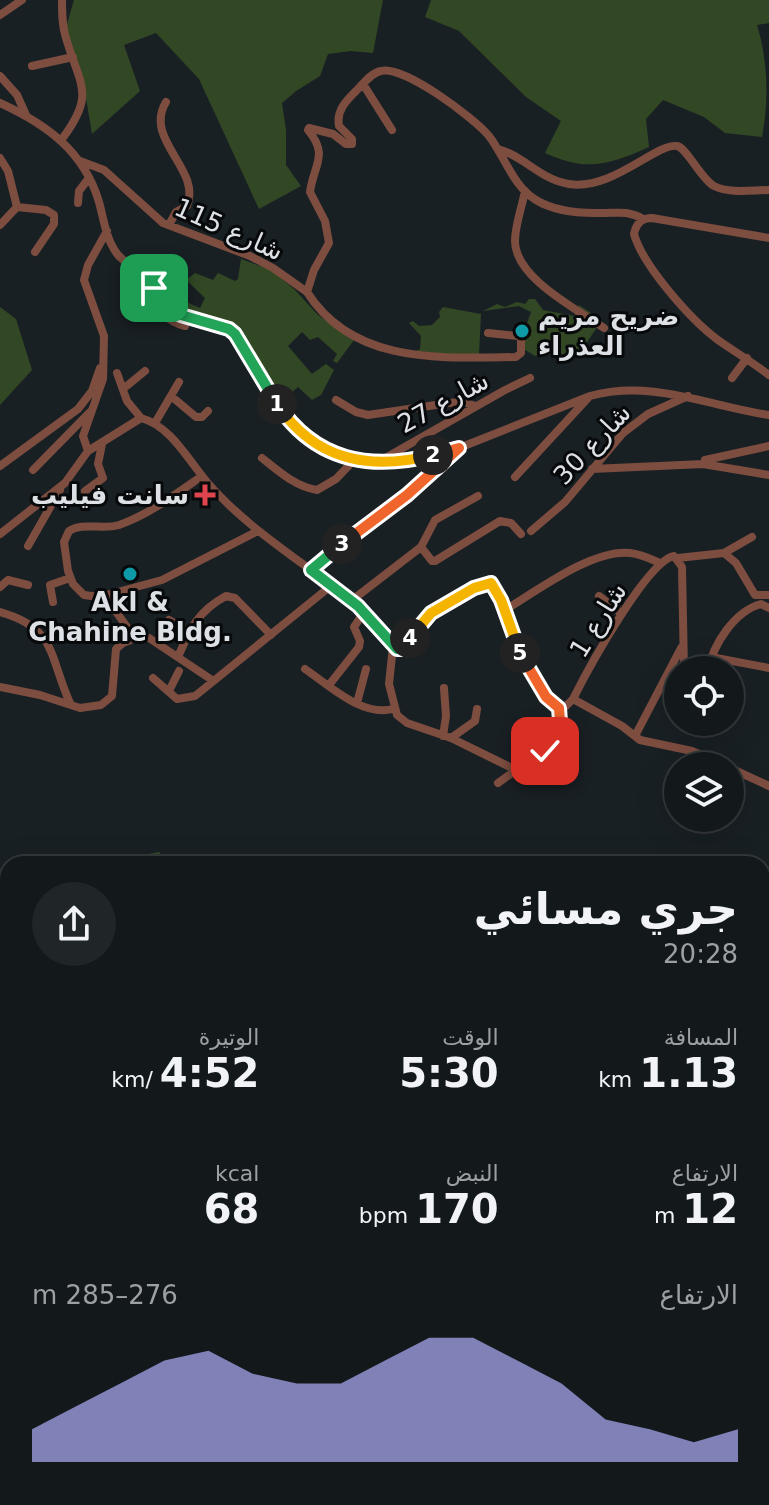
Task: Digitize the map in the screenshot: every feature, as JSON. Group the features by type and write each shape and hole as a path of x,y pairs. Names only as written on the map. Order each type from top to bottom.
{"street":[{"path":"0,15 9,4 22,0"},
{"path":"62,0 64,33 80,72 82,102 74,122 62,139"},
{"path":"32,66 73,57"},
{"path":"392,130 363,84 382,70 399,73 463,112 498,149 525,191 549,206 580,213 633,213 643,219"},
{"path":"0,76 17,95 26,115"},
{"name":"شارع 115","path":"80,161 104,170 140,199 152,215 169,225 250,256 307,292 314,270 329,243 325,221 310,192 320,158 316,137 308,130 333,134 346,144 352,144 352,139 339,126 338,116 347,100 363,84"},
{"path":"166,102 161,110 160,128 185,176 190,197 187,206 176,212 169,225"},
{"path":"0,103 26,115 62,139 89,178 110,243 118,255 181,315 229,329 235,334 283,413 299,431 322,448 378,463 419,458 459,448 590,396 625,391 688,396 769,415"},
{"path":"498,149 516,155 555,180 584,185 614,177 675,146 682,148 714,186 769,190"},
{"path":"0,158 8,171 17,207"},
{"path":"78,203 79,191 89,178"},
{"path":"525,191 515,237 515,249 525,270 545,288 604,328"},
{"path":"0,225 17,207"},
{"path":"17,207 46,210 54,215 54,224 35,252"},
{"path":"769,238 652,218 643,219 637,224 634,234 650,269 716,338 769,375"},
{"path":"88,451 83,436 103,379 103,360 102,327 84,280 88,265 107,231"},
{"path":"307,292 319,309 337,324 368,343 392,352 434,358 516,357 521,353 521,339 518,336 488,333"},
{"path":"173,307 184,294"},
{"path":"161,295 159,305 162,312 176,324 185,326"},
{"path":"732,378 747,358"},
{"path":"0,466 87,399 103,360"},
{"path":"123,389 145,371"},
{"path":"117,373 127,401 141,418 155,423 171,436 202,476 258,531 364,612 393,646 402,649 431,613 483,583 491,583 505,610 524,663 550,704 559,708 561,734 547,746 540,763 516,770 498,783"},
{"name":"شارع 27","path":"378,463 530,378"},
{"path":"155,423 179,382"},
{"path":"171,396 196,417 202,417 208,411"},
{"path":"515,477 590,396"},
{"name":"شارع 30","path":"531,531 565,502 617,439 648,414 688,396"},
{"path":"336,400 368,415 449,403 462,402 476,406"},
{"path":"33,470 93,408"},
{"path":"28,546 88,451 141,418"},
{"path":"85,491 103,478 98,464 103,443"},
{"path":"685,465 769,446"},
{"path":"311,570 407,495 459,448"},
{"path":"262,458 303,487 317,490 336,479 355,459"},
{"path":"592,469 718,464 769,475"},
{"path":"202,476 133,519 109,527 79,527 69,531 64,542 70,578 76,588 84,595 105,596 162,580 258,531"},
{"path":"0,534 65,483"},
{"path":"351,601 421,547 435,520 478,496"},
{"path":"421,547 435,561 500,521 511,523 521,534"},
{"path":"505,610 571,571 603,557 631,553 660,563 669,557 724,553 752,537"},
{"path":"724,553 736,563 755,595 769,595"},
{"path":"678,558 682,567 683,656"},
{"name":"شارع 1","path":"559,708 565,707 573,699 622,614 660,563"},
{"path":"53,602 50,585 70,578"},
{"path":"0,587 8,580 28,585"},
{"path":"153,678 177,699 190,698 332,585"},
{"path":"105,596 134,637"},
{"path":"178,657 197,617 226,596 231,596 271,635"},
{"path":"599,596 622,614"},
{"path":"712,656 720,640 750,608 761,604 769,608"},
{"path":"0,612 30,623 44,636 70,703"},
{"path":"329,685 359,647 360,641 354,627 364,612"},
{"path":"169,620 188,631"},
{"path":"0,687 80,708 91,708 112,696 116,649 134,637 149,638 212,680"},
{"path":"393,646 388,674 393,709 407,723 447,737 516,770"},
{"path":"635,736 683,646"},
{"path":"744,663 769,668"},
{"path":"305,669 357,703 377,711 393,709"},
{"path":"357,703 366,669"},
{"path":"169,691 179,671"},
{"path":"444,688 447,737"},
{"path":"573,699 645,742 694,752"},
{"path":"447,737 475,721 477,709"},
{"path":"744,774 769,786"}],"green space":[{"path":"74,0 383,0 373,53 351,51 328,54 320,76 282,103 286,165 301,186 259,209 199,79 156,33 124,45 140,91 92,134 82,74 65,31"},
{"path":"431,0 769,0 769,23 757,25 766,81 762,137 725,133 704,117 663,100 646,119 649,147 597,164 573,163 545,153 561,121 526,97 459,31 425,17"},
{"path":"241,259 271,270 318,315 354,340 337,363 333,361 337,354 318,337 310,340 302,332 288,346 312,374 326,364 334,370 321,395 312,400 298,387 286,397 276,394 241,333 232,324 193,317 177,305 182,300 200,308 205,298 186,280 195,273 213,280 218,273 235,281"},
{"path":"529,299 535,299 543,310 574,316 579,305 591,313 590,316 599,324 580,353 535,356 519,346 531,312 519,306 483,311 497,304 505,307 517,302 525,304"},
{"path":"0,307 16,319 32,370 0,405"},
{"path":"443,307 481,314 479,354 416,351 420,349 421,336 409,323 432,325 440,317"},
{"path":"159,852 163,856 138,856"}],"place":[{"name":"ضريح مريم العذراء","path":"522,331"},
{"name":"سانت فيليب","path":"205,495"},
{"name":"Akl & Chahine Bldg.","path":"130,574"}],"route":[{"path":"154,288 181,315 229,329 235,334 251,365 283,413 309,440 322,448 378,463 419,458 459,448 407,495 311,570 358,606 397,649 402,649 431,613 483,583 491,583 497,590 524,663 550,704 559,708 561,734 550,742 545,751"}]}
